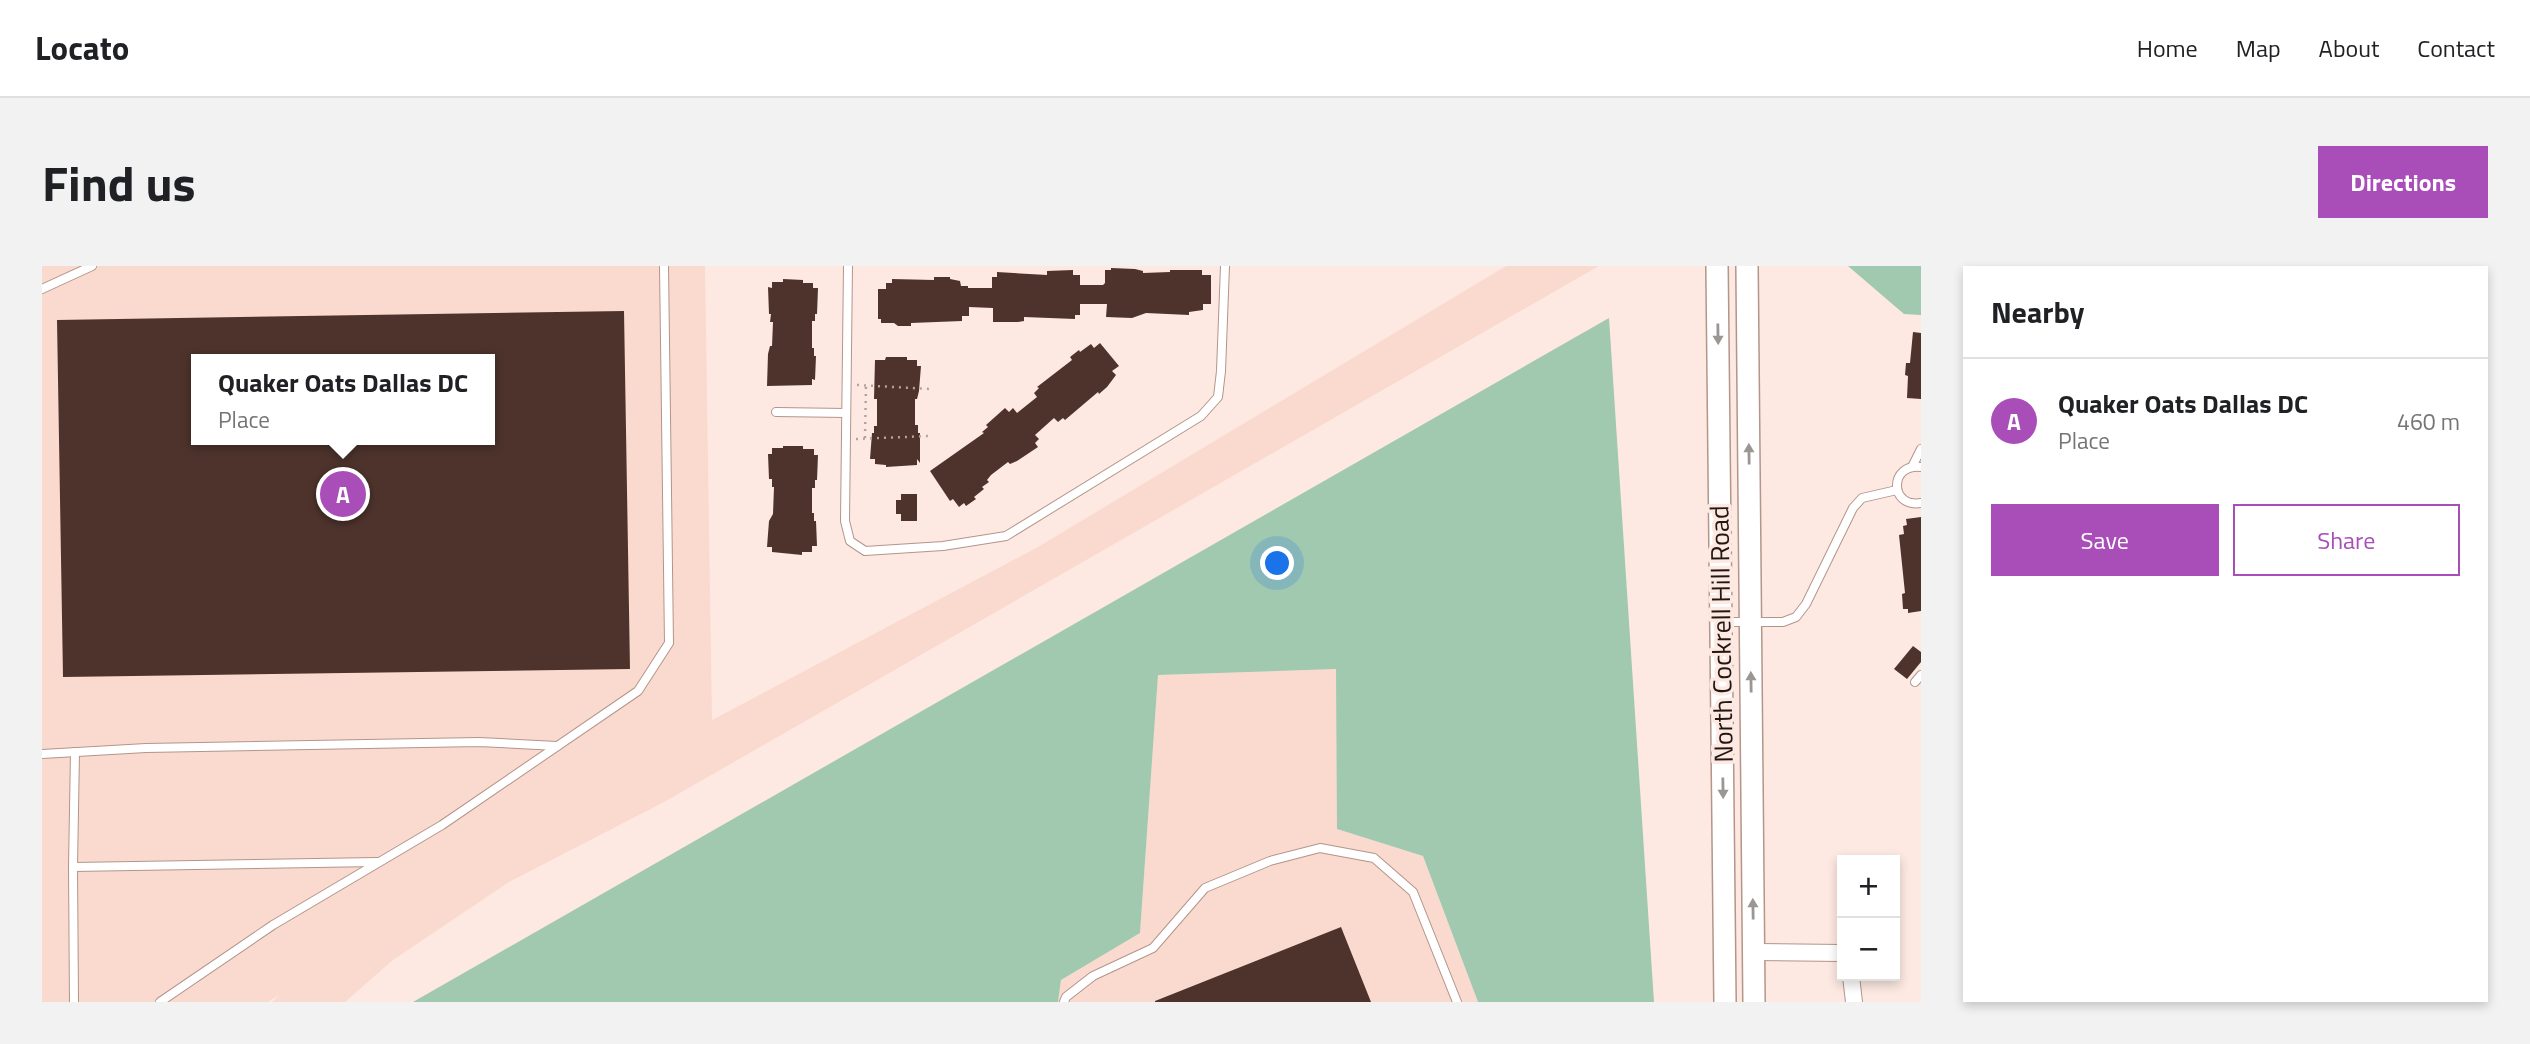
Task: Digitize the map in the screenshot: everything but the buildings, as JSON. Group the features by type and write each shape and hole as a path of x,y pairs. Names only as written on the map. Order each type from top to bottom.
{"main road":[{"name":"North Cockrell Hill Road","path":"1717,266 1725,1002"},
{"name":"North Cockrell Hill Road","path":"1747,266 1754,1002"}],"street":[{"path":"1754,952 1837,953"},
{"path":"1852,981 1854,1002"}],"lane":[{"path":"42,289 93,266"},
{"path":"160,1002 273,925 442,825 638,691 669,643 664,266"},
{"path":"848,266 845,521 850,541 865,551 943,546 1006,536 1201,416 1218,397 1224,266"},
{"path":"776,412 846,413"},
{"path":"1920,450 1917,467 1906,469 1898,478 1897,490 1904,500 1921,503"},
{"path":"1721,622 1783,622 1796,617 1806,604 1853,508 1862,498 1897,490"},
{"path":"42,754 160,748 479,742 558,746"},
{"path":"74,1002 75,752"},
{"path":"1064,1002 1066,997 1093,976 1153,948 1205,888 1270,861 1320,848 1374,859 1413,892 1457,1002"},
{"path":"73,867 380,862"}],"path":[{"path":"846,384 931,388"},
{"path":"865,439 866,385"},
{"path":"846,440 928,436"}],"shaded area":[{"path":"42,266 705,266 712,720 1038,547 1506,266 1599,266 666,801 509,882 393,960 345,1002 272,1002 279,995 268,1002 42,1002"},
{"path":"1337,669 1337,829 1423,856 1478,1002 1058,1002 1061,980 1140,933 1158,675"}],"green space":[{"path":"1848,266 1921,266 1921,315 1904,314"},
{"path":"1609,318 1654,1002 1478,1002 1423,856 1337,829 1336,669 1158,675 1140,933 1061,980 1058,1002 413,1002"}],"place":[{"name":"Quaker Oats Dallas DC","path":"343,494"}]}
